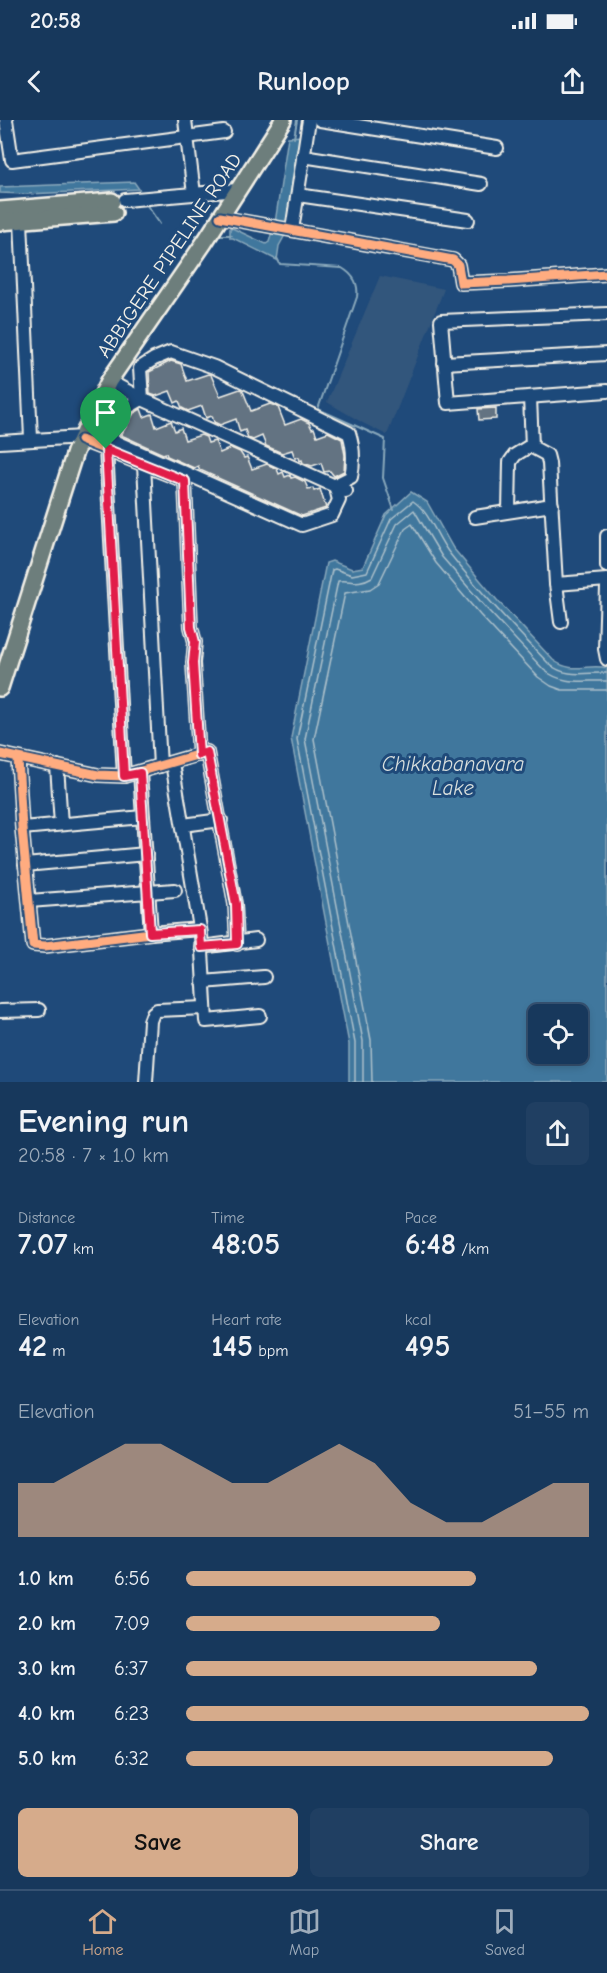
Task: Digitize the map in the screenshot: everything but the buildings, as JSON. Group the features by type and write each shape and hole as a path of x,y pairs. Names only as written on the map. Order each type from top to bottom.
{"main road":[{"name":"ABBIGERE PIPELINE ROAD","path":"0,688 75,452 109,381 284,120"},
{"path":"0,210 117,205"},
{"path":"0,222 21,221 117,205"}],"street":[{"path":"6,120 12,160 224,132"},
{"path":"185,120 194,194"},
{"path":"292,230 309,120"},
{"path":"320,120 497,148"},
{"path":"303,156 481,184"},
{"path":"117,205 143,199 238,190"},
{"path":"298,195 468,220"},
{"path":"220,217 453,260 458,265 461,283 607,274"},
{"path":"21,221 31,438"},
{"path":"607,314 441,321 448,403 607,391"},
{"path":"171,351 214,367 349,433 354,461 351,477 341,488 339,500 332,515 302,525 110,439 128,408 142,399 140,368 171,351"},
{"path":"444,363 607,354"},
{"path":"109,381 142,399 341,488"},
{"path":"530,397 532,447"},
{"path":"1,444 82,438 185,481 199,755"},
{"path":"509,511 510,462 515,455 532,447 547,455 556,584 561,622"},
{"path":"106,449 124,776"},
{"path":"144,465 166,764 183,825 200,930 206,1021 260,1016"},
{"path":"475,517 552,505"},
{"path":"607,536 607,566"},
{"path":"556,584 607,580"},
{"path":"607,587 605,648 607,659"},
{"path":"0,754 98,775 124,776 207,752 236,904 237,944"},
{"path":"18,759 33,945 45,946 150,933 200,930"},
{"path":"57,766 61,825"},
{"path":"140,773 150,933"},
{"path":"22,828 143,817"},
{"path":"183,825 221,820"},
{"path":"25,865 146,854"},
{"path":"29,902 175,890"},
{"path":"201,947 256,940"},
{"path":"203,982 264,976"},
{"path":"146,1082 150,1021 153,1013 157,1010 205,1008"},
{"path":"0,1011 39,1010"}],"shaded area":[{"path":"380,276 444,289 387,435 327,402"}],"water":[{"path":"303,136 288,225 275,223 288,137"},
{"path":"134,182 139,189 0,193 0,187"},
{"path":"230,227 266,244 272,232 285,235 279,246 277,260 230,238"},
{"name":"Chikkabanavara Lake","path":"411,492 427,502 453,548 497,600 553,660 567,667 607,668 607,1082 349,1082 349,1044 291,738 326,563 332,561 352,569 363,567 386,515"}],"waterway":[{"path":"294,138 297,120"},
{"path":"146,204 160,224"},
{"path":"178,235 202,235"},
{"path":"217,235 232,235"},
{"path":"277,258 280,264 342,268 355,280 357,297 318,409 385,439 383,478 394,510"}],"cycle path":[{"path":"220,217 453,260 458,265 461,283 607,274"},
{"path":"81,440 185,481 199,755"},
{"path":"0,754 98,775 124,776 207,752 235,904 237,944"},
{"path":"18,759 33,945 45,946 151,933"}],"route":[{"path":"106,449 185,481 191,627 196,649 193,663 199,755 207,752 236,904 237,944 201,947 200,930 150,933 140,773 124,776 106,449"}]}
